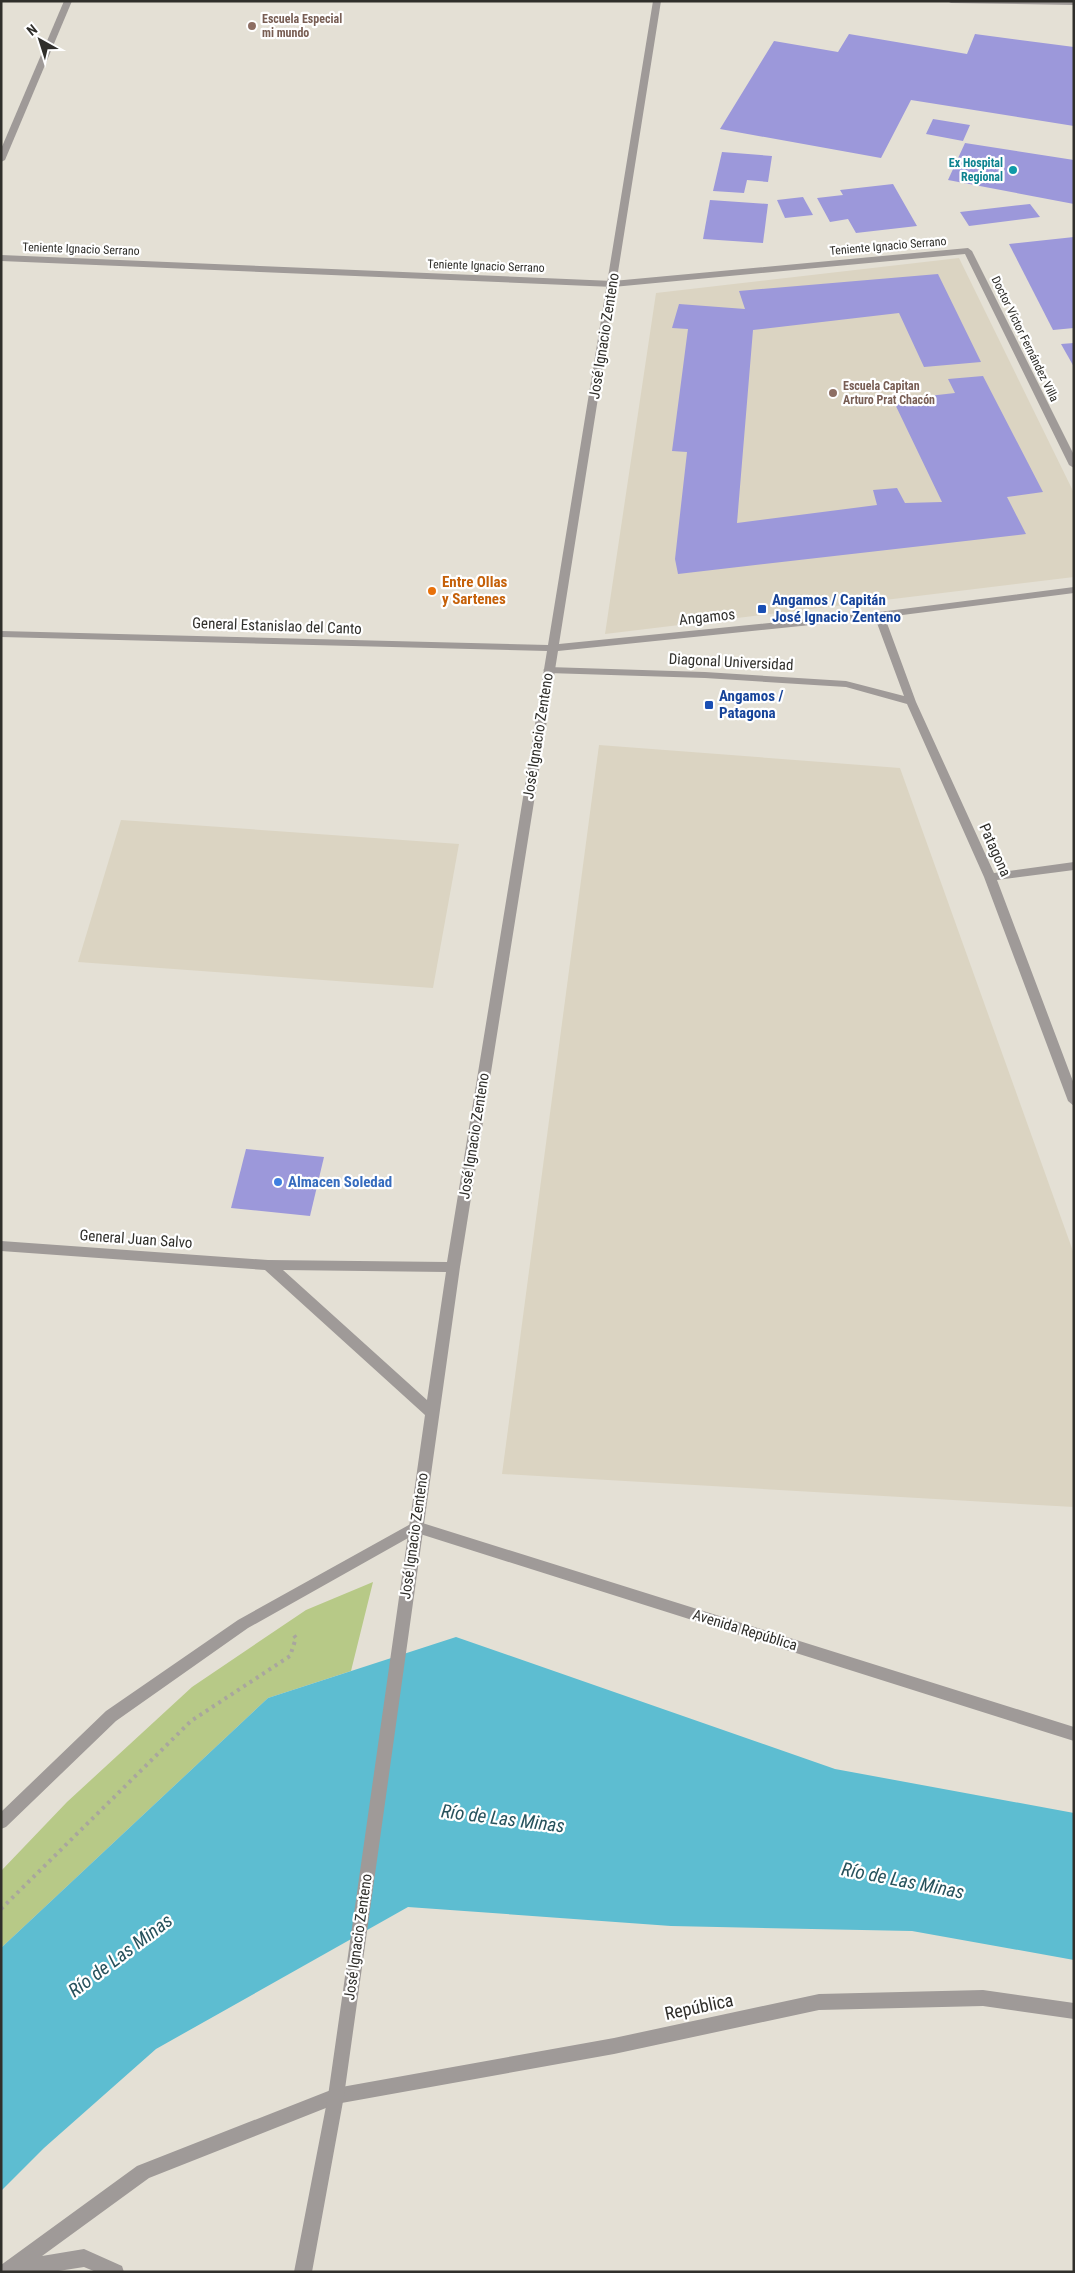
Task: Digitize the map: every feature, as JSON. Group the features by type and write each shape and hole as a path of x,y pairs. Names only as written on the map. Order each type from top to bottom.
{"street":[{"path":"1,160 68,1"},
{"name":"José Ignacio Zenteno","path":"303,2272 336,2096 406,1589 453,1267 548,670 613,284 657,1"},
{"path":"950,1 1074,3"},
{"name":"Teniente Ignacio Serrano","path":"1,258 613,284 968,251"},
{"name":"Doctor Víctor Fernández Villa","path":"968,251 1074,465"},
{"name":"Angamos","path":"552,648 879,614 1074,590"},
{"name":"Patagona","path":"879,614 911,702 990,877 1074,1101"},
{"name":"General Estanislao del Canto","path":"1,634 552,648"},
{"name":"Diagonal Universidad","path":"548,670 706,674 846,684 911,702"},
{"path":"990,877 1074,866"},
{"name":"General Juan Salvo","path":"1,1246 268,1265 453,1267"},
{"path":"268,1265 432,1414"},
{"path":"1,1822 111,1716 243,1624 416,1527"},
{"name":"Avenida República","path":"416,1527 1074,1734"},
{"name":"República","path":"7,2271 143,2172 336,2096 614,2046 819,2002 983,1998 1074,2011"},
{"path":"7,2271 84,2258 116,2272"}],"path":[{"path":"1,1909 191,1721 290,1656 296,1638 276,1605"}],"shaded area":[{"name":"Escuela Capitan Arturo Prat Chacón","path":"959,258 1074,493 1074,577 605,634 656,293"},
{"path":"599,745 900,768 1074,1254 1074,1507 502,1474"},
{"path":"121,820 459,844 433,988 78,962"}],"green space":[{"path":"373,1582 351,1671 268,1698 1,1948 1,1871 67,1802 192,1687 306,1610"}],"water":[{"name":"Río de Las Minas","path":"456,1637 835,1769 1074,1813 1074,1960 912,1931 671,1926 408,1907 156,2049 44,2148 1,2191 1,1948 268,1698"}],"building":[{"path":"849,34 967,54 975,34 1074,47 1074,126 911,100 881,158 720,129 774,41 838,52"},
{"path":"933,119 970,125 963,141 926,134"},
{"name":"Ex Hospital Regional","path":"965,143 1074,160 1074,204 948,180"},
{"path":"722,152 772,156 768,182 747,180 744,193 713,191"},
{"path":"893,184 917,226 856,233 848,219 830,222 817,198 843,195 840,190"},
{"path":"803,197 813,215 785,218 777,200"},
{"path":"710,200 768,204 763,243 703,239"},
{"path":"1030,204 1040,217 969,226 960,212"},
{"path":"1074,237 1074,328 1053,330 1009,244"},
{"path":"938,274 981,362 924,367 899,313 753,330 737,523 877,505 873,490 897,488 905,503 942,502 893,400 955,393 948,379 983,376 1043,492 1007,497 1026,534 678,574 675,559 687,452 672,451 688,329 672,328 679,304 745,309 739,291"},
{"path":"1074,343 1074,367 1061,344"},
{"name":"Almacen Soledad","path":"246,1149 324,1157 310,1216 231,1208"}],"place":[{"name":"Escuela Especial mi mundo","path":"252,26"},
{"name":"Ex Hospital Regional","path":"1013,170"},
{"name":"Escuela Capitan Arturo Prat Chacón","path":"833,393"},
{"name":"Entre Ollas y Sartenes","path":"432,591"},
{"name":"Angamos / Capitán José Ignacio Zenteno","path":"762,609"},
{"name":"Angamos / Patagona","path":"709,705"},
{"name":"Almacen Soledad","path":"278,1182"}]}
